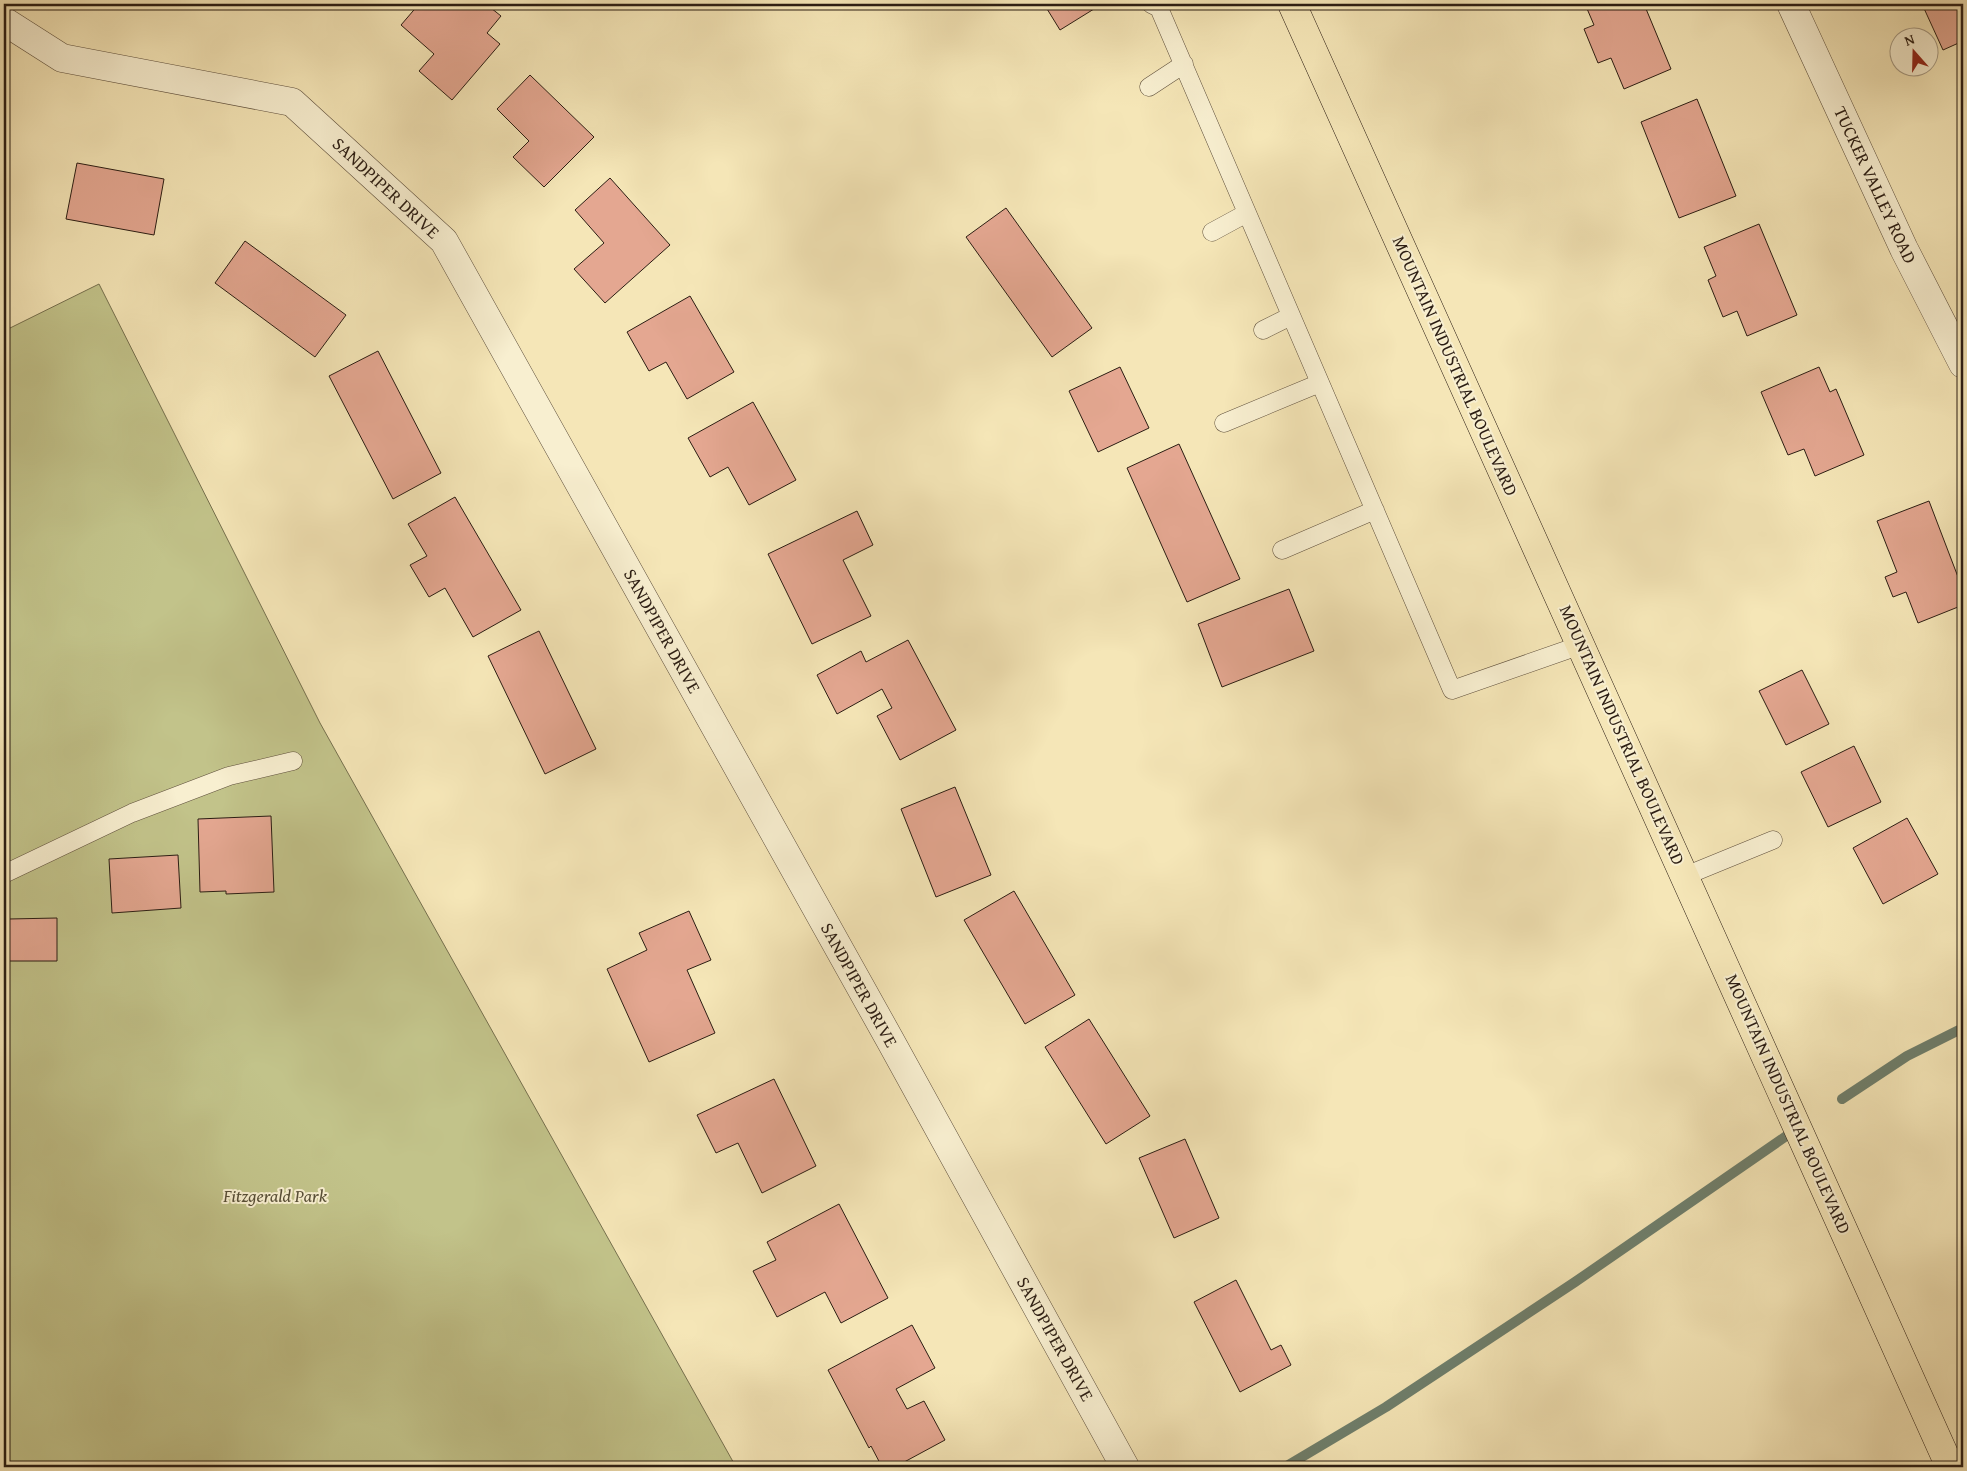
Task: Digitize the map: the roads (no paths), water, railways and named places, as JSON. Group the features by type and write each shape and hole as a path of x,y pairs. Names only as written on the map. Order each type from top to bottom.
{"main road":[{"name":"MOUNTAIN INDUSTRIAL BOULEVARD","path":"1292,4 1950,1467"}],"street":[{"name":"TUCKER VALLEY ROAD","path":"1791,4 1904,249 1963,364"},
{"name":"SANDPIPER DRIVE","path":"4,21 62,58 292,102 444,241 890,1040 1125,1467"}],"lane":[{"path":"1151,4 1159,8 1184,64 1452,690 1581,645"},
{"path":"1149,87 1184,64"},
{"path":"1212,232 1247,213"},
{"path":"1263,330 1291,316"},
{"path":"1224,423 1320,383"},
{"path":"1282,550 1375,510"},
{"path":"4,874 132,813 229,776 293,761"},
{"path":"1685,876 1773,840"}],"waterway":[{"path":"1842,1099 1907,1056 1963,1028"},
{"path":"1285,1467 1386,1407 1575,1282 1795,1130"}],"park label":[{"name":"Fitzgerald Park","path":"275,1196"}]}
